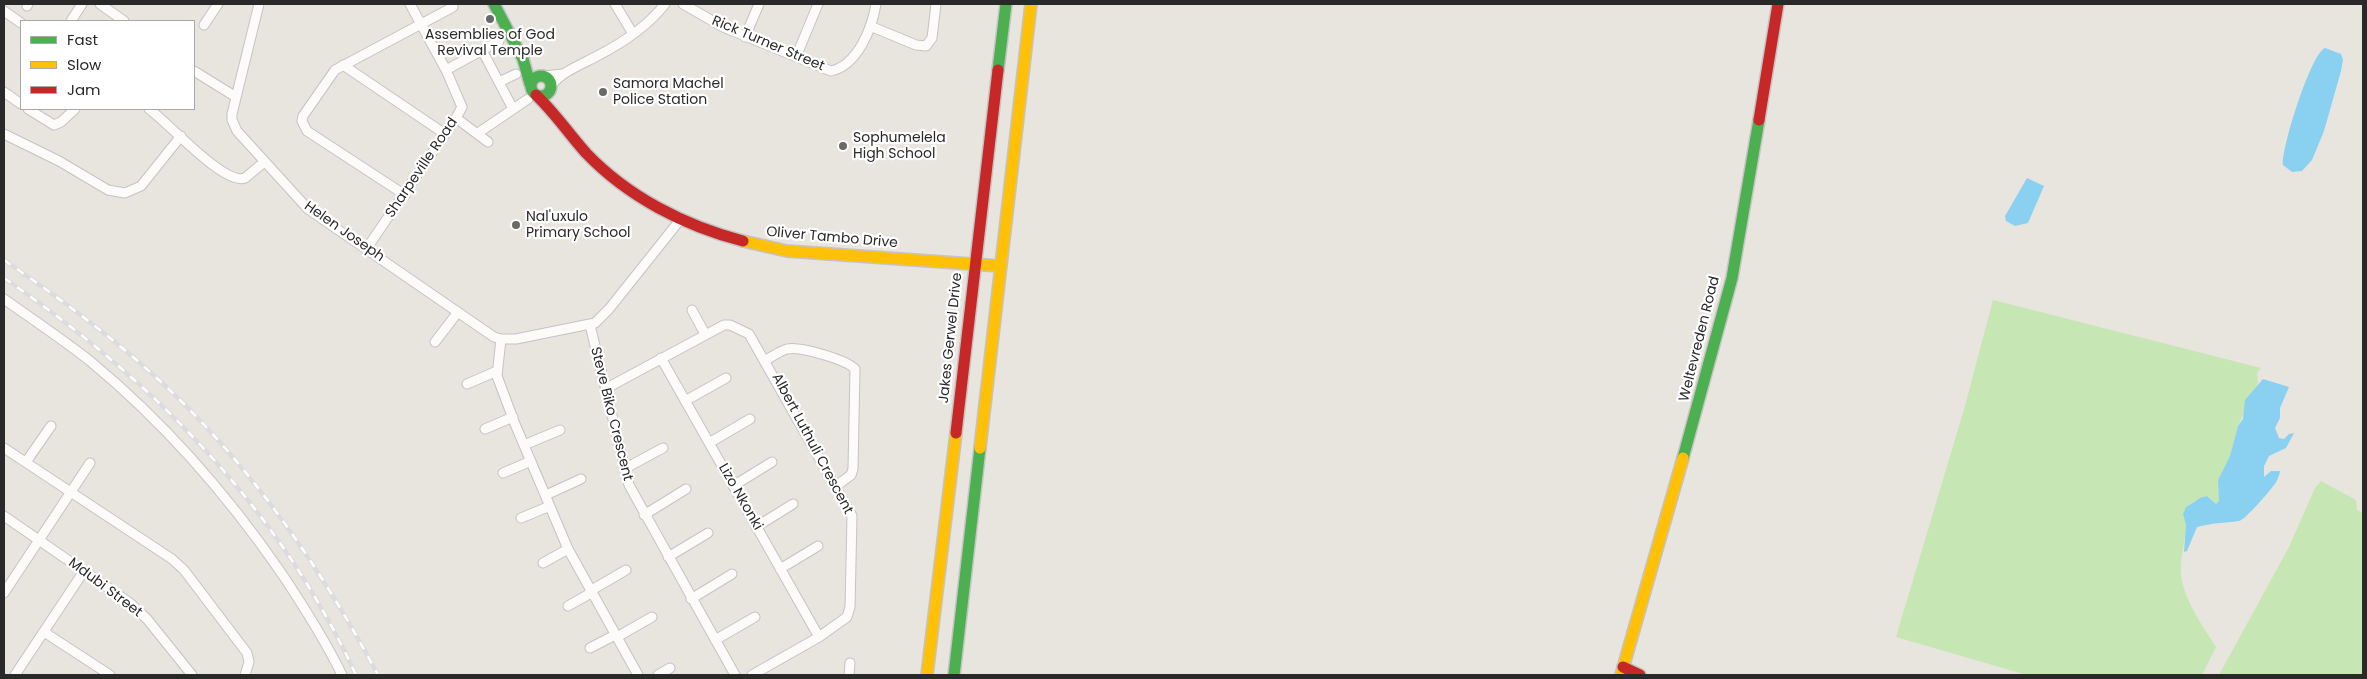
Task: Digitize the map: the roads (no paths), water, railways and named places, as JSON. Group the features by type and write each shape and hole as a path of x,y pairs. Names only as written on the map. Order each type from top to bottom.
{"main road":[{"path":"494,4 523,59 530,84"},
{"name":"Jakes Gerwel Drive","path":"927,675 1006,4"},
{"path":"954,675 1031,4"},
{"name":"Weltevreden Road","path":"1622,671 1702,394 1732,278 1778,4"},
{"path":"523,59 547,82"},
{"path":"530,84 534,78 547,82"},
{"path":"532,97 544,96 547,82"},
{"name":"Oliver Tambo Drive","path":"547,82 555,114"},
{"name":"Oliver Tambo Drive","path":"530,84 532,97 555,114 590,157 635,194 680,220 734,240 786,252 1000,266"},
{"path":"1622,671 1640,675"}],"street":[{"path":"72,20 82,4"},
{"path":"100,4 123,20"},
{"path":"204,25 218,4"},
{"path":"260,4 270,4"},
{"name":"Helen Joseph","path":"260,4 236,97 232,120 233,125 264,163 308,209 458,312 501,339"},
{"name":"Sharpeville Road","path":"366,248 461,110 461,103 446,70 410,4"},
{"path":"615,4 633,34"},
{"path":"547,82 633,34 646,25 665,4"},
{"name":"Rick Turner Street","path":"684,4 745,37 831,71 838,69 854,57 866,37 876,4"},
{"path":"745,37 759,4"},
{"path":"796,57 818,4"},
{"path":"870,26 916,45 926,46 932,38 936,4"},
{"path":"404,195 307,131 302,121 305,112 331,75 343,65 453,7"},
{"path":"4,11 20,21"},
{"path":"446,70 499,42"},
{"path":"482,50 513,109"},
{"path":"343,65 445,134"},
{"path":"499,82 516,74"},
{"path":"195,76 236,97"},
{"path":"4,92 20,103"},
{"path":"478,133 532,97"},
{"path":"30,110 54,125 61,122 74,110"},
{"path":"150,110 204,156 237,180 245,178 264,163"},
{"path":"456,118 488,142"},
{"path":"4,134 58,161 103,188 118,193 132,191 141,186 181,136"},
{"path":"638,675 568,549 524,445 497,371 501,339 516,339 590,325 609,309 680,220"},
{"path":"4,299 88,360 148,413 189,454 220,489 264,549 310,617 342,675"},
{"path":"692,310 705,334"},
{"path":"435,342 458,312"},
{"name":"Steve Biko Crescent","path":"590,325 629,485 734,675"},
{"name":"Albert Luthuli Crescent","path":"605,389 724,325 746,332 766,360 852,516 850,606 844,620 819,637 752,675"},
{"path":"766,360 788,348 844,361 855,369 853,469 847,479 836,486"},
{"name":"Lizo Nkonki","path":"661,358 819,637"},
{"path":"467,384 497,371"},
{"path":"685,401 726,378"},
{"path":"485,428 513,417"},
{"path":"709,443 750,419"},
{"path":"26,462 51,426"},
{"path":"524,445 560,430"},
{"path":"4,448 178,564 247,653 249,662 245,675"},
{"path":"624,469 663,448"},
{"path":"503,473 531,461"},
{"path":"733,486 772,462"},
{"path":"5,589 90,463"},
{"path":"546,496 581,479"},
{"path":"644,514 686,489"},
{"path":"756,527 793,504"},
{"path":"522,518 550,506"},
{"name":"Mdubi Street","path":"4,516 139,611 192,675"},
{"path":"668,557 708,533"},
{"path":"780,569 818,546"},
{"path":"543,563 568,549"},
{"path":"568,606 626,570"},
{"path":"15,675 84,571"},
{"path":"691,599 732,574"},
{"path":"715,640 756,616"},
{"path":"590,648 652,617"},
{"path":"44,632 110,675"},
{"path":"849,675 850,663"},
{"path":"658,675 670,668"}],"water":[{"path":"2325,48 2341,54 2343,60 2341,71 2324,131 2312,160 2302,171 2292,172 2283,165 2292,122 2312,66"},
{"path":"2027,178 2044,186 2028,223 2015,226 2006,221 2005,216"},
{"path":"2263,379 2289,387 2280,408 2280,418 2275,428 2279,438 2284,439 2289,434 2294,433 2286,448 2269,456 2264,466 2264,477 2271,471 2280,471 2277,481 2251,511 2239,521 2197,527 2187,551 2184,552 2186,525 2183,514 2186,507 2207,496 2216,504 2219,501 2218,480 2230,456 2238,426 2243,419 2245,400"}],"railway":[{"path":"4,260 50,292 138,361 209,430 264,495 289,530 336,601 378,675"},
{"path":"4,278 59,318 111,360 161,405 207,452 250,503 290,557 325,614 356,675"}],"place":[{"name":"Assemblies of God Revival Temple","path":"490,19"},
{"name":"Samora Machel Police Station","path":"603,92"},
{"name":"Sophumelela High School","path":"843,146"},
{"name":"Nal'uxulo Primary School","path":"516,225"}]}
